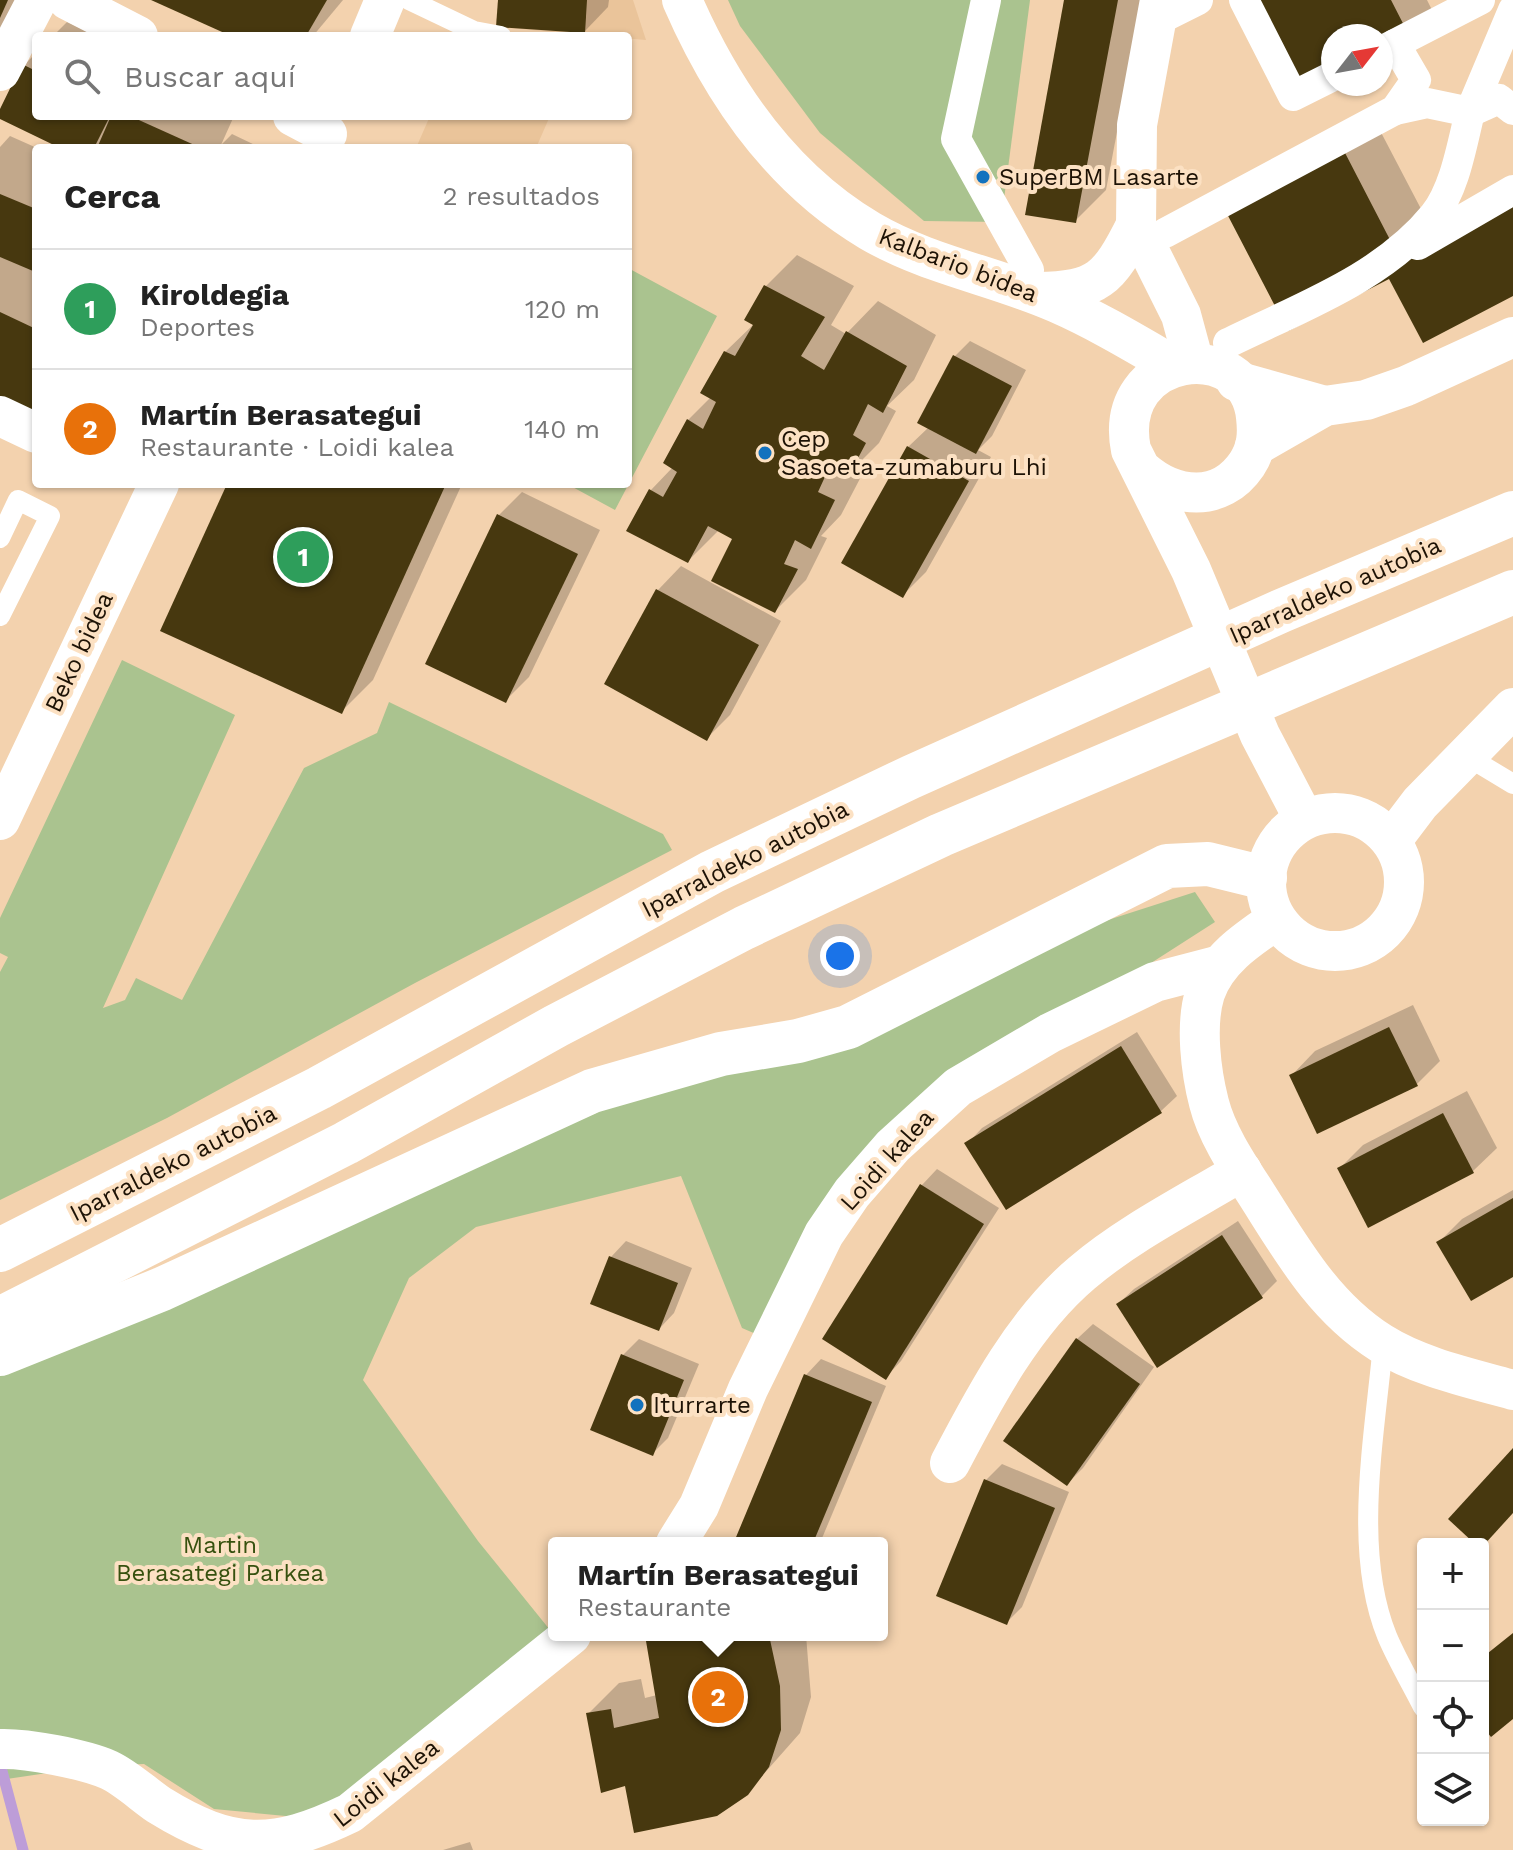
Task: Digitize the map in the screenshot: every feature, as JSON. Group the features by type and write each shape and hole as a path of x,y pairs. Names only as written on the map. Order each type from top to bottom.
{"highway":[{"name":"Iparraldeko autobia","path":"0,1250 319,1088 712,872 911,777 1160,668 1281,611 1513,513"},
{"path":"0,1319 318,1157 744,928 941,835 1513,592"},
{"path":"0,1354 190,1276 592,1091 721,1054 798,1041 848,1027 1167,866 1208,864 1265,878"}],"street":[{"path":"0,71 37,0"},
{"path":"68,0 130,32"},
{"path":"372,32 385,0"},
{"name":"Kalbario bidea","path":"682,0 698,37 737,105 783,161 820,194 871,231 953,268 1026,281 1054,302 1184,364"},
{"path":"986,0 956,139 1026,281 1073,291 1091,286 1151,229 1395,110 1427,103 1470,112 1499,99 1513,110"},
{"path":"1184,364 1181,315 1151,229 1137,125 1158,11 1198,0"},
{"path":"1244,0 1293,96 1321,82"},
{"path":"1393,45 1480,0"},
{"path":"1378,268 1435,214 1452,177 1470,112 1513,10"},
{"path":"1393,54 1416,80 1395,110"},
{"path":"1304,819 1260,735 1191,570 1142,470 1128,434 1128,420 1137,394 1148,381 1184,364 1211,366 1232,362 1378,268 1513,190"},
{"path":"1103,326 1137,394"},
{"path":"1255,446 1325,406 1366,400 1406,386 1513,337"},
{"path":"1232,362 1325,406"},
{"path":"1191,570 1200,524 1225,486 1239,475 1258,434 1256,410 1232,362"},
{"path":"0,416 32,431"},
{"path":"1142,470 1160,485 1180,493 1200,493 1225,486"},
{"name":"Beko bidea","path":"0,820 153,488"},
{"path":"1392,840 1420,803 1513,708"},
{"path":"1318,814 1350,815 1360,818 1392,840 1404,869 1404,891 1401,907 1387,929 1376,939 1355,950 1328,952 1293,938 1276,920 1267,898 1265,878 1269,858 1280,839 1304,819 1318,814"},
{"name":"Loidi kalea","path":"1276,920 1245,941 1220,965 1205,994 1203,1064 1209,1104 1242,1171 1296,1258 1348,1319 1383,1344 1417,1360 1513,1390"},
{"name":"Loidi kalea","path":"680,1537 699,1506 765,1352 824,1234 852,1193 893,1146 958,1087 1050,1033 1155,982 1220,965"},
{"path":"950,1463 993,1387 1054,1301 1082,1273 1242,1171"},
{"name":"Loidi kalea","path":"0,1749 109,1770 194,1830 238,1846 277,1845 313,1837 350,1813 564,1641"}],"lane":[{"path":"409,0 479,32"},
{"path":"0,538 18,500 50,516 0,616"},
{"path":"1465,755 1513,784"},
{"path":"1383,1344 1368,1508 1372,1584 1386,1635 1417,1695"}],"shaded area":[{"path":"498,0 633,0 646,40 632,39 632,32 554,32 496,27"},
{"path":"428,120 548,120 538,144 418,144"}],"green space":[{"name":"SuperBM Lasarte","path":"728,0 1030,0 1001,222 924,221 820,133 740,26"},
{"path":"632,270 717,316 632,478"},
{"path":"574,488 627,488 615,510"},
{"path":"122,660 235,715 103,1008 125,1000 136,978 182,1000 304,768 377,733 389,702 663,834 672,850 415,983 167,1118 0,1200 0,972 8,957 0,953 0,918"},
{"name":"Martin Berasategi Parkea","path":"1195,892 1215,922 978,1074 852,1193 770,1340 742,1328 681,1176 476,1227 409,1278 363,1380 478,1541 548,1628 548,1632 317,1819 214,1809 144,1764 95,1766 0,1780 0,1372 649,1090 1108,920"}],"building":[{"path":"0,0 8,0 0,18"},
{"path":"151,0 327,0 308,32 222,32"},
{"path":"498,0 587,0 585,32 496,27"},
{"path":"1064,0 1118,0 1076,223 1025,215"},
{"path":"1253,0 1391,0 1411,39 1393,38 1393,24 1321,24 1321,84 1300,94"},
{"path":"22,64 32,69 32,120 108,120 96,144 52,144 0,119 0,109"},
{"path":"109,120 139,120 192,144 99,144"},
{"path":"1343,149 1401,261 1513,202 1513,296 1423,343 1389,279 1288,331 1225,210"},
{"path":"0,194 32,207 32,271 0,257"},
{"name":"Cep Sasoeta-zumaburu Lhi","path":"764,285 825,317 801,356 824,370 846,331 907,366 883,413 868,404 853,435 866,443 848,477 829,468 818,492 835,500 811,549 795,540 784,564 798,569 775,613 711,581 732,539 708,526 688,563 626,531 649,489 663,497 677,472 663,463 687,419 703,429 716,402 700,393 724,351 735,356 753,325 744,320"},
{"path":"0,312 32,327 32,409 30,413 0,399"},
{"path":"953,355 1012,386 976,454 917,423"},
{"path":"907,446 969,481 903,598 841,563"},
{"path":"225,488 444,488 342,714 160,631"},
{"path":"497,514 578,554 506,703 425,664"},
{"path":"656,589 759,645 707,741 604,684"},
{"path":"1389,1027 1418,1086 1317,1134 1289,1075"},
{"path":"1121,1046 1162,1113 1006,1210 964,1143"},
{"path":"1443,1113 1474,1173 1368,1228 1337,1168"},
{"path":"920,1184 984,1224 886,1380 822,1339"},
{"path":"1513,1198 1513,1277 1471,1301 1436,1242"},
{"path":"1222,1235 1263,1298 1157,1368 1116,1304"},
{"path":"609,1256 678,1283 659,1331 590,1304"},
{"path":"1076,1338 1140,1384 1067,1486 1003,1441"},
{"name":"Iturrarte","path":"621,1354 684,1380 653,1456 590,1430"},
{"path":"804,1374 872,1402 816,1537 736,1537"},
{"path":"1513,1448 1513,1513 1489,1539 1469,1538 1448,1519"},
{"path":"984,1479 1055,1508 1007,1625 936,1596"},
{"path":"1513,1633 1513,1719 1491,1737 1489,1734 1489,1652"},
{"path":"646,1641 770,1641 780,1686 781,1730 769,1767 748,1795 717,1816 634,1833 625,1786 601,1793 586,1713 611,1709 614,1728 659,1718"}],"waterway":[{"path":"2,1771 23,1850"}],"place":[{"name":"SuperBM Lasarte","path":"983,177"},
{"name":"Cep Sasoeta-zumaburu Lhi","path":"765,453"},
{"name":"Kiroldegia","path":"303,557"},
{"name":"Iturrarte","path":"637,1405"},
{"name":"Martín Berasategui","path":"718,1697"}]}
